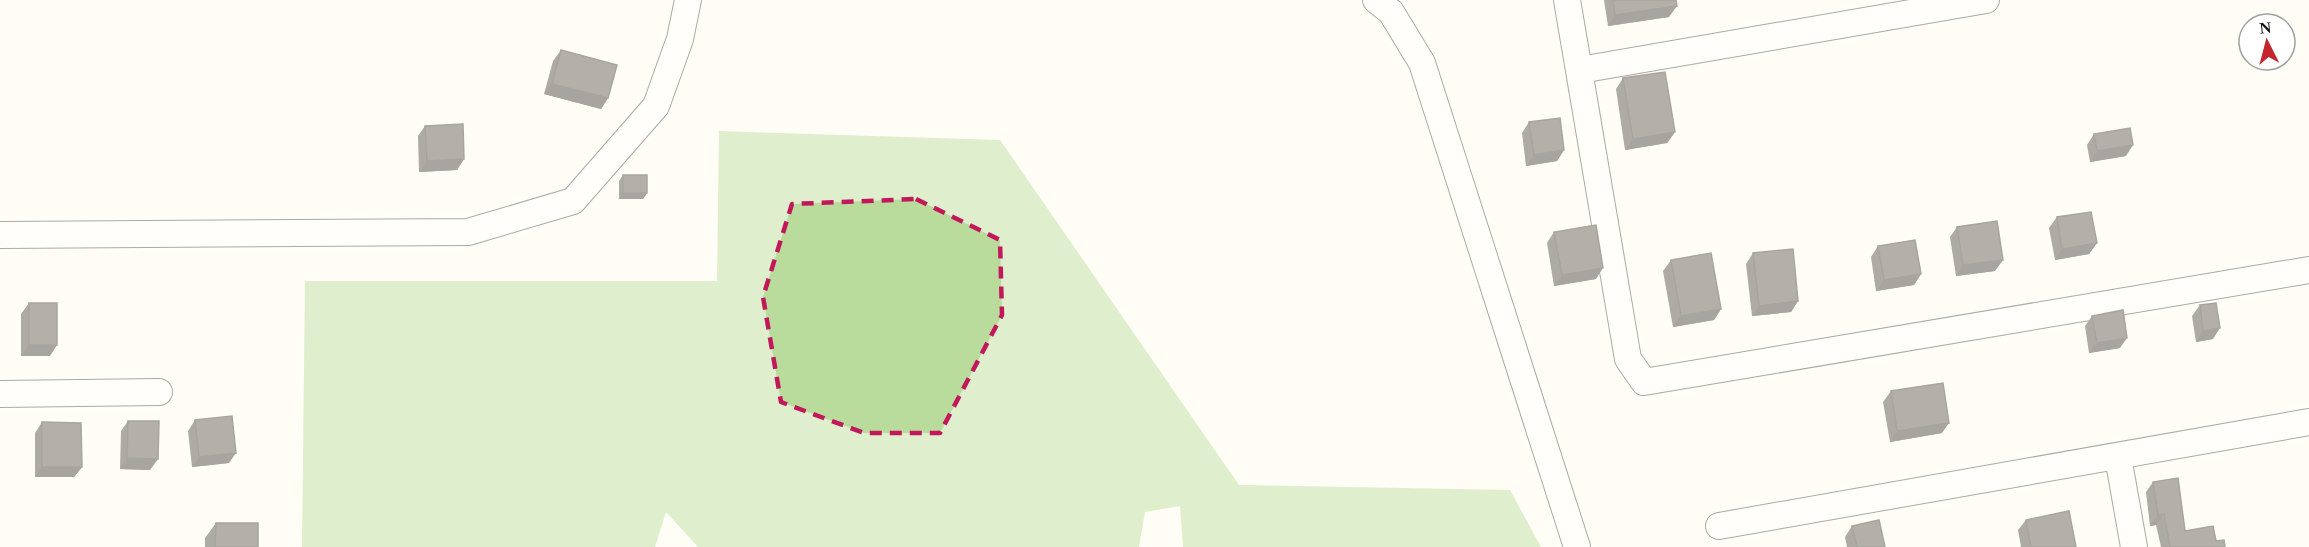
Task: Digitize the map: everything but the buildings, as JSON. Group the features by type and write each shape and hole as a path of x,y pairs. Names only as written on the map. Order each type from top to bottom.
{"street":[{"path":"0,235 468,231 573,201 656,106 680,39 688,0"},
{"path":"1376,0 1391,12 1422,63 1577,547"},
{"path":"1567,0 1628,359 1644,382 2309,270"},
{"path":"1580,70 1986,0"},
{"path":"0,394 159,392"},
{"path":"1719,526 2309,422"},
{"path":"2118,457 2134,547"}],"highlighted area":[{"path":"916,199 1000,240 1002,315 940,433 864,433 781,402 763,297 792,204"}],"green space":[{"path":"719,131 1000,140 1239,485 1510,490 1541,547 1183,547 1180,506 1145,512 1139,547 698,547 666,512 655,547 302,547 305,281 717,281"}]}
